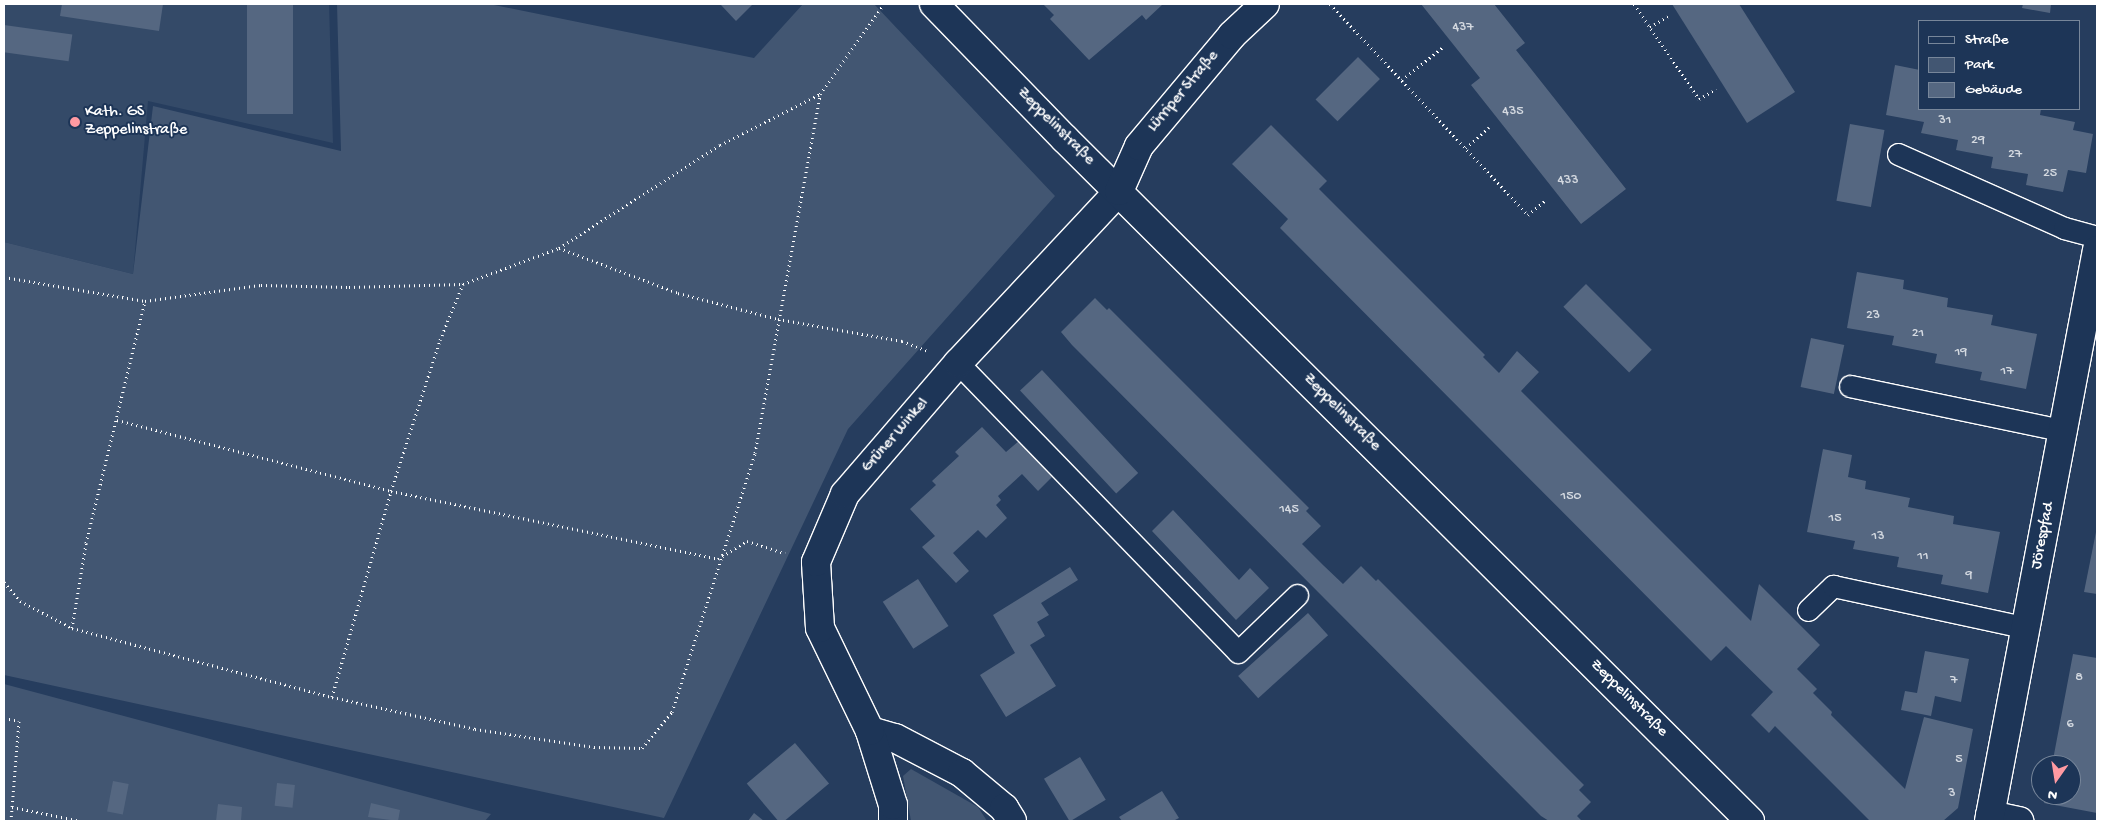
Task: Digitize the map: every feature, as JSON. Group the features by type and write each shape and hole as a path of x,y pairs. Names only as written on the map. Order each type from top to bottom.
{"street":[{"name":"Zeppelinstraße","path":"934,4 1750,821"},
{"name":"Lürriper Straße","path":"1118,190 1139,146 1232,35 1264,4"},
{"name":"Grüner Winkel","path":"893,821 893,805 870,731 820,628 816,562 845,494 958,363 1118,190"},
{"name":"Jörespfad","path":"1989,818 2065,431 2097,250"},
{"path":"870,731 895,738 962,773 1004,808 1012,821"},
{"path":"1989,818 2019,821"}],"lane":[{"path":"1898,154 2064,228 2097,237"},
{"path":"958,363 1238,652 1298,595"},
{"path":"1850,386 2065,431"},
{"path":"1808,610 1833,586 2026,628"}],"path":[{"path":"4,582 20,601 72,628 332,697 475,729 594,748 642,748 672,712 718,559 755,453 820,94 884,4"},
{"path":"1330,4 1528,215 1546,200"},
{"path":"1634,4 1698,99 1716,89"},
{"path":"1650,27 1668,16"},
{"path":"1402,80 1443,47"},
{"path":"4,276 146,301 260,285 348,287 463,284 559,248 720,145 820,94"},
{"path":"1466,148 1489,127"},
{"path":"559,248 678,293 778,319 902,341 958,363"},
{"path":"332,697 391,491 440,340 463,284"},
{"path":"72,628 86,543 146,301"},
{"path":"117,420 391,491 718,559 748,541 816,562"},
{"path":"4,718 19,721 11,821"},
{"path":"12,808 81,821"}],"shaded area":[{"name":"Kath. GS Zeppelinstraße","path":"4,4 329,4 333,143 148,101 133,274 4,242"}],"green space":[{"path":"337,4 489,4 754,58 803,4 874,4 1055,196 848,429 664,818 4,675 4,242 133,274 153,106 341,151"},
{"path":"4,684 491,814 485,821 4,821"},
{"path":"911,769 978,807 987,821 911,821 903,776"}],"building":[{"path":"62,4 163,4 159,31 60,16"},
{"path":"247,4 293,4 293,114 247,114"},
{"path":"710,4 753,4 736,21 721,5"},
{"path":"1043,4 1163,4 1146,20 1142,15 1089,60 1050,19 1054,15"},
{"path":"1421,4 1494,4 1525,43 1516,50 1626,189 1581,224 1471,85 1480,78"},
{"path":"1672,4 1739,4 1795,92 1747,123"},
{"path":"2023,4 2051,4 2050,13 2022,8"},
{"path":"4,25 72,35 69,61 4,52"},
{"path":"1358,57 1380,79 1337,121 1316,99"},
{"path":"1895,65 1918,70 1918,110 2041,110 2040,115 2075,122 2073,130 2093,134 2086,173 2068,170 2063,192 2026,185 2028,174 1991,168 1993,157 1956,150 1958,140 1921,133 1924,122 1886,115"},
{"path":"1850,124 1884,130 1871,207 1836,201"},
{"path":"1271,125 1327,181 1319,189 1485,355 1483,357 1499,373 1517,351 1539,372 1521,391 1751,621 1759,584 1820,645 1797,669 1817,689 1813,693 1832,712 1831,715 1905,789 1924,717 1973,729 1958,808 1943,821 1870,821 1775,726 1769,733 1751,715 1773,692 1726,646 1711,661 1280,228 1288,219 1232,164"},
{"path":"1857,272 1904,280 1903,289 1948,298 1947,307 1993,315 1991,325 2037,334 2026,389 1980,380 1982,372 1935,363 1937,354 1892,345 1894,336 1847,328"},
{"path":"1586,284 1652,350 1629,372 1563,307"},
{"path":"1095,298 1107,310 1109,308 1309,508 1306,511 1321,526 1302,544 1323,565 1343,584 1361,566 1376,581 1378,579 1584,785 1579,790 1591,802 1577,816 1582,821 1549,821 1541,816 1072,345 1061,332"},
{"path":"1811,338 1844,345 1834,394 1801,387"},
{"path":"1042,370 1138,473 1116,494 1020,390"},
{"path":"982,427 1006,452 1019,441 1052,477 1038,491 1022,474 998,496 1001,500 996,505 1007,518 986,538 978,530 953,553 969,571 956,583 922,547 935,536 910,509 936,485 932,481 959,456 955,452"},
{"path":"1823,449 1852,455 1848,477 1866,481 1865,489 1910,498 1908,507 1954,516 1953,524 2000,532 1988,593 1941,584 1943,575 1897,567 1899,557 1853,549 1855,541 1807,532"},
{"path":"1173,510 1239,580 1250,568 1269,588 1236,620 1152,531"},
{"path":"2097,527 2097,594 2084,592"},
{"path":"1070,567 1078,580 1041,603 1049,615 1037,622 1045,636 1030,645 1056,686 1006,717 980,675 1015,653 993,615"},
{"path":"918,579 948,626 913,649 883,602"},
{"path":"1308,613 1328,635 1258,698 1238,676"},
{"path":"1925,651 1969,659 1961,702 1935,696 1931,716 1901,710 1905,691 1917,693"},
{"path":"2073,654 2097,658 2097,813 2055,805 2081,805 2081,755 2054,755"},
{"path":"795,743 829,784 784,821 778,821 747,783"},
{"path":"1080,757 1106,800 1069,821 1044,779"},
{"path":"113,781 129,784 123,814 107,811"},
{"path":"277,783 295,785 292,808 275,806"},
{"path":"1162,791 1179,818 1173,821 1122,821 1119,817"},
{"path":"371,803 400,810 398,821 368,817"},
{"path":"218,804 242,807 241,821 216,821"},
{"path":"754,813 764,821 748,821"}],"place":[{"name":"Kath. GS Zeppelinstraße","path":"75,122"}]}
